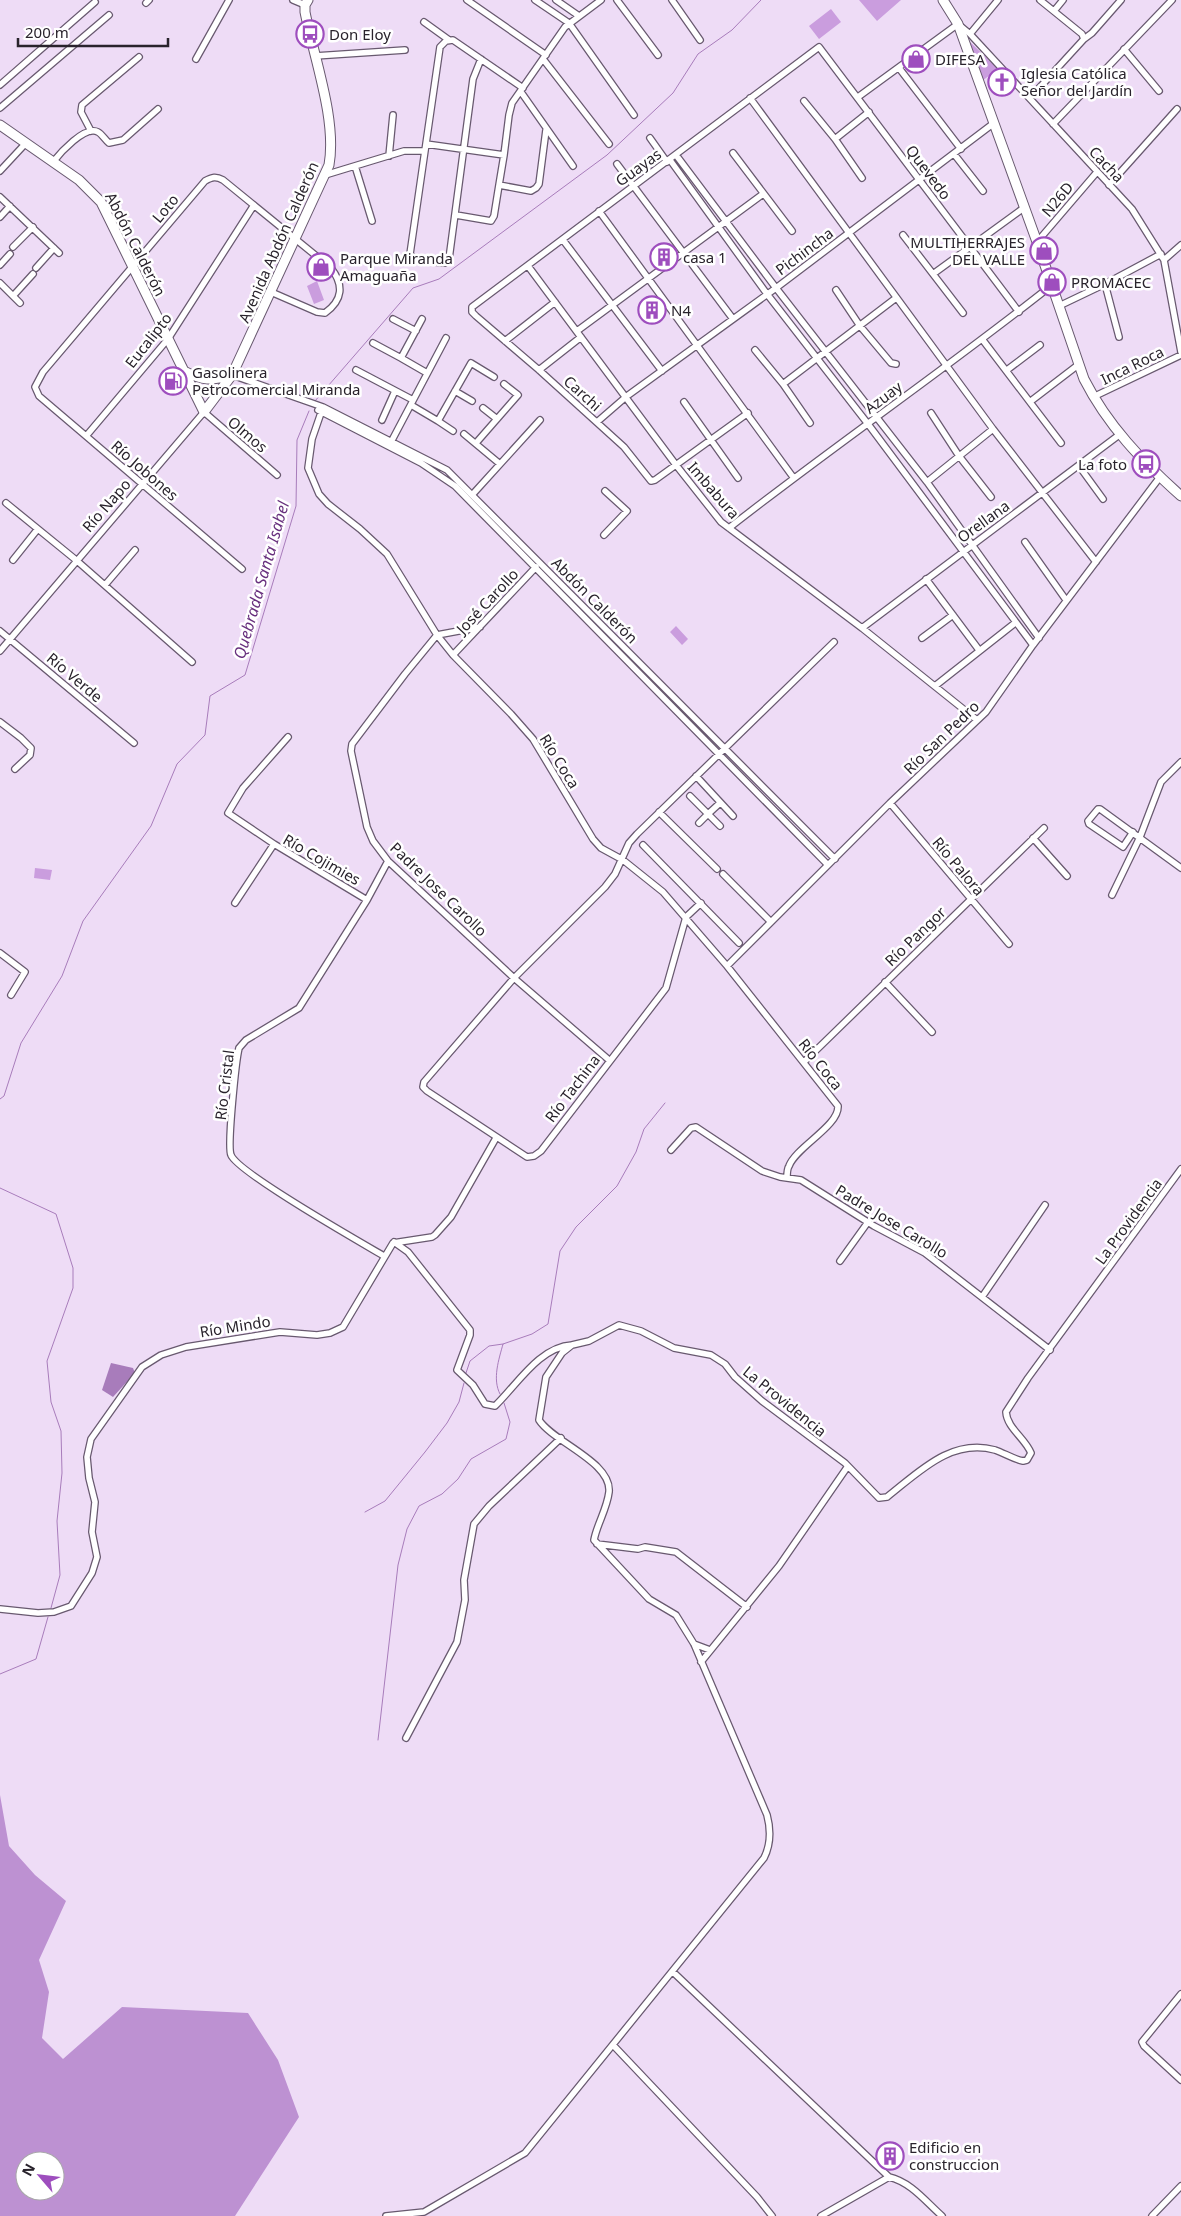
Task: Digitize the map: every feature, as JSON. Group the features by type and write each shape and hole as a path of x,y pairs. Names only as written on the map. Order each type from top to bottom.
{"street":[{"path":"196,59 229,0"},
{"path":"293,0 306,2"},
{"path":"467,0 544,57 609,144"},
{"path":"535,0 569,23 634,116"},
{"path":"556,0 579,16"},
{"path":"456,215 491,221 494,216 510,108 569,23 601,0"},
{"path":"617,0 658,55"},
{"path":"672,0 700,40"},
{"path":"943,0 958,24 1038,242 1078,365 1093,397 1119,434 1160,477 1180,492"},
{"path":"970,34 998,0"},
{"path":"1040,0 1082,34 1084,39"},
{"path":"1054,11 1063,0"},
{"path":"1030,98 1121,0"},
{"path":"1053,124 1172,0"},
{"path":"0,84 95,2"},
{"name":"Avenida Abdón Calderón","path":"232,376 325,175 331,151 331,129 315,56 306,2"},
{"path":"0,108 109,16"},
{"path":"424,22 481,59 522,90 546,130 573,166"},
{"path":"858,97 958,24"},
{"name":"Cacha","path":"958,24 970,34 1132,209 1164,260 1181,350"},
{"path":"449,40 443,44 439,52 410,254 415,260 447,262 456,215 473,79 481,59"},
{"name":"Quevedo","path":"819,47 1019,312"},
{"name":"Guayas","path":"472,307 819,47"},
{"path":"315,56 405,50"},
{"path":"1124,50 1158,91"},
{"path":"91,131 81,112 82,105 139,57"},
{"path":"898,68 961,149"},
{"path":"750,98 993,429 1096,562"},
{"path":"804,101 835,138 862,178"},
{"path":"53,162 76,139 91,131 99,132 109,143 114,144 123,140 158,109"},
{"path":"1109,185 1177,109"},
{"path":"835,138 869,112"},
{"path":"389,156 393,116"},
{"name":"Pichincha","path":"597,422 627,396 776,288 994,123"},
{"name":"Abdón Calderón","path":"0,125 79,180 101,202 204,412"},
{"path":"499,184 528,191 536,188 539,184 546,130"},
{"path":"650,138 719,226 767,294 818,358 1033,645"},
{"path":"0,171 26,143"},
{"path":"426,144 504,155"},
{"path":"325,175 404,151 424,151"},
{"path":"733,153 792,231"},
{"path":"954,154 983,191"},
{"path":"676,155 776,288 927,482 1039,638"},
{"path":"617,164 733,319"},
{"path":"355,166 372,221"},
{"name":"N26D","path":"1038,242 1096,172"},
{"name":"Loto","path":"35,387 43,372 205,181 210,178 216,177 223,180 331,268 339,278 341,290 338,300 325,313 317,312 271,292"},
{"path":"577,331 763,194"},
{"path":"0,197 57,250 34,271 13,296"},
{"name":"Eucalipto","path":"87,435 168,339 254,205"},
{"path":"0,217 10,206"},
{"path":"934,274 1025,206"},
{"path":"599,211 650,278 696,346 748,413 794,477"},
{"path":"12,247 32,228"},
{"path":"904,235 963,313"},
{"path":"563,240 662,371"},
{"path":"1164,260 1181,245"},
{"path":"0,265 10,254"},
{"path":"1059,306 1161,254"},
{"name":"Imbabura","path":"528,266 714,514 728,528 862,628 977,720"},
{"path":"0,283 20,303"},
{"path":"1105,284 1119,337"},
{"name":"Azuay","path":"728,528 794,477 1019,312 1052,285"},
{"path":"836,290 860,326 891,363 896,364"},
{"path":"783,384 896,298"},
{"path":"505,341 555,302"},
{"name":"Carchi","path":"472,307 472,312 476,316 540,370 624,447 651,481 676,465"},
{"path":"393,319 416,331"},
{"path":"401,358 422,319"},
{"path":"540,370 581,337"},
{"path":"390,444 446,338"},
{"path":"982,339 1061,443"},
{"path":"373,343 427,373"},
{"path":"1007,370 1040,345"},
{"path":"755,350 783,384 810,423"},
{"name":"Inca Roca","path":"1093,397 1181,350"},
{"path":"438,421 471,363 494,377"},
{"path":"1030,401 1078,365"},
{"path":"356,370 395,391 453,431"},
{"path":"184,371 197,378 211,381 232,376"},
{"name":"Abdón Calderón","path":"232,376 322,409 390,444 447,470 537,566 828,865"},
{"name":"Río Napo","path":"0,651 204,412 232,376"},
{"path":"476,444 518,395 504,384"},
{"name":"Río Jobones","path":"35,387 39,396 242,569"},
{"path":"382,420 395,391"},
{"path":"455,391 472,400"},
{"path":"684,402 738,478"},
{"path":"483,408 497,419"},
{"name":"Río Coca","path":"322,409 312,439 308,468 319,494 328,504 360,529 387,554 437,636 533,739 593,839 601,848 623,860 663,892 686,917 804,1062 838,1108 832,1119 790,1163 787,1178"},
{"name":"Olmos","path":"204,412 277,475"},
{"path":"676,465 748,413"},
{"path":"931,413 959,456 991,496"},
{"path":"472,495 540,420"},
{"path":"927,482 993,429"},
{"path":"464,434 500,464"},
{"name":"Orellana","path":"862,628 1119,434"},
{"name":"Abdón Calderón","path":"390,444 454,486 835,859"},
{"path":"1079,466 1102,499"},
{"name":"Río San Pedro","path":"727,966 890,803 986,712 1066,600 1160,477"},
{"path":"604,535 627,511 605,491"},
{"path":"6,503 76,560 192,662"},
{"path":"13,560 37,530"},
{"path":"1024,542 1066,600"},
{"path":"105,585 135,550"},
{"name":"José Carollo","path":"453,655 537,566"},
{"path":"926,579 979,650"},
{"path":"922,638 953,615"},
{"path":"935,686 979,650 1016,624"},
{"path":"437,636 480,627"},
{"name":"Río Verde","path":"0,631 134,743"},
{"name":"Padre Jose Carollo","path":"437,636 405,674 351,747 367,827 373,841 388,861 514,978 609,1060"},
{"path":"514,978 605,887 623,860 629,843 834,642"},
{"path":"0,722 22,738 31,748 30,755 15,769"},
{"path":"274,844 228,814 243,788 288,737"},
{"path":"1112,894 1140,837 1161,782 1181,762"},
{"path":"696,776 733,816"},
{"path":"690,796 720,826"},
{"path":"699,824 720,803"},
{"name":"Río Palora","path":"890,803 1009,944"},
{"path":"1133,832 1125,846 1120,846 1089,824 1088,821 1099,808 1133,832 1140,837 1181,868"},
{"path":"659,812 717,869"},
{"name":"Río Pangor","path":"804,1062 1044,828"},
{"path":"1033,838 1067,876"},
{"name":"Río Cojimies","path":"235,903 274,844 367,900"},
{"path":"642,845 740,943"},
{"name":"Río Cristal","path":"384,1256 284,1196 255,1176 234,1161 229,1149 239,1048 246,1040 299,1008 367,900 388,861"},
{"path":"723,874 771,922"},
{"path":"686,917 701,903"},
{"name":"Río Tachina","path":"514,978 424,1082 423,1087 496,1138 527,1157 534,1156 542,1151 609,1060 666,988 686,917"},
{"path":"0,953 25,972 11,995"},
{"path":"885,982 932,1032"},
{"name":"Padre Jose Carollo","path":"671,1150 690,1128 696,1127 762,1171 801,1180 868,1222 930,1257 1050,1350"},
{"path":"394,1242 435,1235 450,1217 496,1138"},
{"name":"La Providencia","path":"596,1544 595,1537 609,1491 607,1480 596,1466 540,1422 538,1416 546,1377 562,1353 572,1346 589,1341 619,1325 641,1331 674,1348 711,1355 725,1364 734,1377 762,1402 848,1466 875,1496 882,1499 946,1453 962,1448 995,1450 1018,1460 1027,1460 1031,1452 1027,1443 1010,1424 1006,1412 1028,1378 1181,1169"},
{"path":"982,1297 1045,1205"},
{"path":"840,1261 868,1222"},
{"path":"394,1242 408,1252 470,1330 470,1335 457,1370 473,1385 485,1404 495,1406 520,1377 557,1348 572,1346"},
{"name":"Río Mindo","path":"0,1609 38,1613 54,1612 71,1606 92,1573 97,1557 92,1532 94,1502 89,1478 88,1446 142,1367 161,1355 186,1347 280,1332 317,1334 337,1331 343,1327 394,1242"},
{"path":"406,1738 458,1642 465,1600 464,1580 474,1524 489,1506 561,1438"},
{"path":"701,1662 779,1566 848,1466"},
{"path":"596,1544 638,1549 645,1547 676,1552 747,1607"},
{"path":"387,2216 426,2214 525,2153 673,1972 764,1858 768,1849 770,1827 767,1815 694,1644 676,1615 649,1599 596,1544"},
{"path":"694,1644 710,1650"},
{"path":"673,1972 889,2177 901,2180 912,2188 942,2216"},
{"path":"1181,1994 1142,2042 1181,2080"},
{"path":"613,2045 757,2197 772,2216"},
{"path":"820,2216 889,2177"},
{"path":"1152,2216 1181,2186"}],"shaded area":[{"path":"859,0 901,0 877,21"},
{"path":"831,9 841,22 819,39 809,26"},
{"path":"970,42 998,69 982,81"},
{"path":"317,281 324,300 314,304 307,286"},
{"path":"676,626 688,639 682,645 670,632"},
{"path":"35,868 52,870 50,880 34,878"},
{"path":"111,1363 133,1368 135,1373 113,1397 102,1390"},
{"path":"0,1795 9,1846 35,1875 66,1901 39,1960 49,1992 42,2038 63,2059 122,2007 248,2013 278,2060 299,2117 235,2216 0,2216"}],"waterway":[{"path":"315,401 413,288 439,279 607,155 673,93 698,54 732,30 761,0"},
{"name":"Quebrada Santa Isabel","path":"0,1099 4,1096 21,1043 62,976 83,921 151,826 177,764 205,735 210,696 245,675 296,506 297,440 309,411"},
{"path":"500,1394 496,1376 503,1344 532,1334 548,1324 560,1251 576,1227 617,1186 636,1152 644,1129 665,1103"},
{"name":"Quebrada Santa Isabel","path":"0,1188 56,1214 73,1268 73,1288 47,1361 51,1402 61,1431 62,1473 57,1521 60,1575 51,1608"},
{"path":"466,1373 470,1361 489,1346 503,1344"},
{"path":"365,1512 385,1501 425,1452 447,1423 459,1402 464,1383"},
{"path":"378,1740 398,1565 407,1529 419,1506 442,1494 458,1479 471,1459 506,1439 510,1422 504,1403"},
{"path":"0,1674 36,1659 48,1617"}],"place":[{"name":"Don Eloy","path":"310,34"},
{"name":"DIFESA","path":"916,59"},
{"name":"Iglesia Católica Señor del Jardín","path":"1002,82"},
{"name":"MULTIHERRAJES DEL VALLE","path":"1044,251"},
{"name":"casa 1","path":"664,257"},
{"name":"Parque Miranda Amaguaña","path":"321,267"},
{"name":"PROMACEC","path":"1052,282"},
{"name":"N4","path":"652,310"},
{"name":"Gasolinera Petrocomercial Miranda","path":"173,381"},
{"name":"La foto","path":"1146,464"},
{"name":"Edificio en construccion","path":"890,2156"}]}
